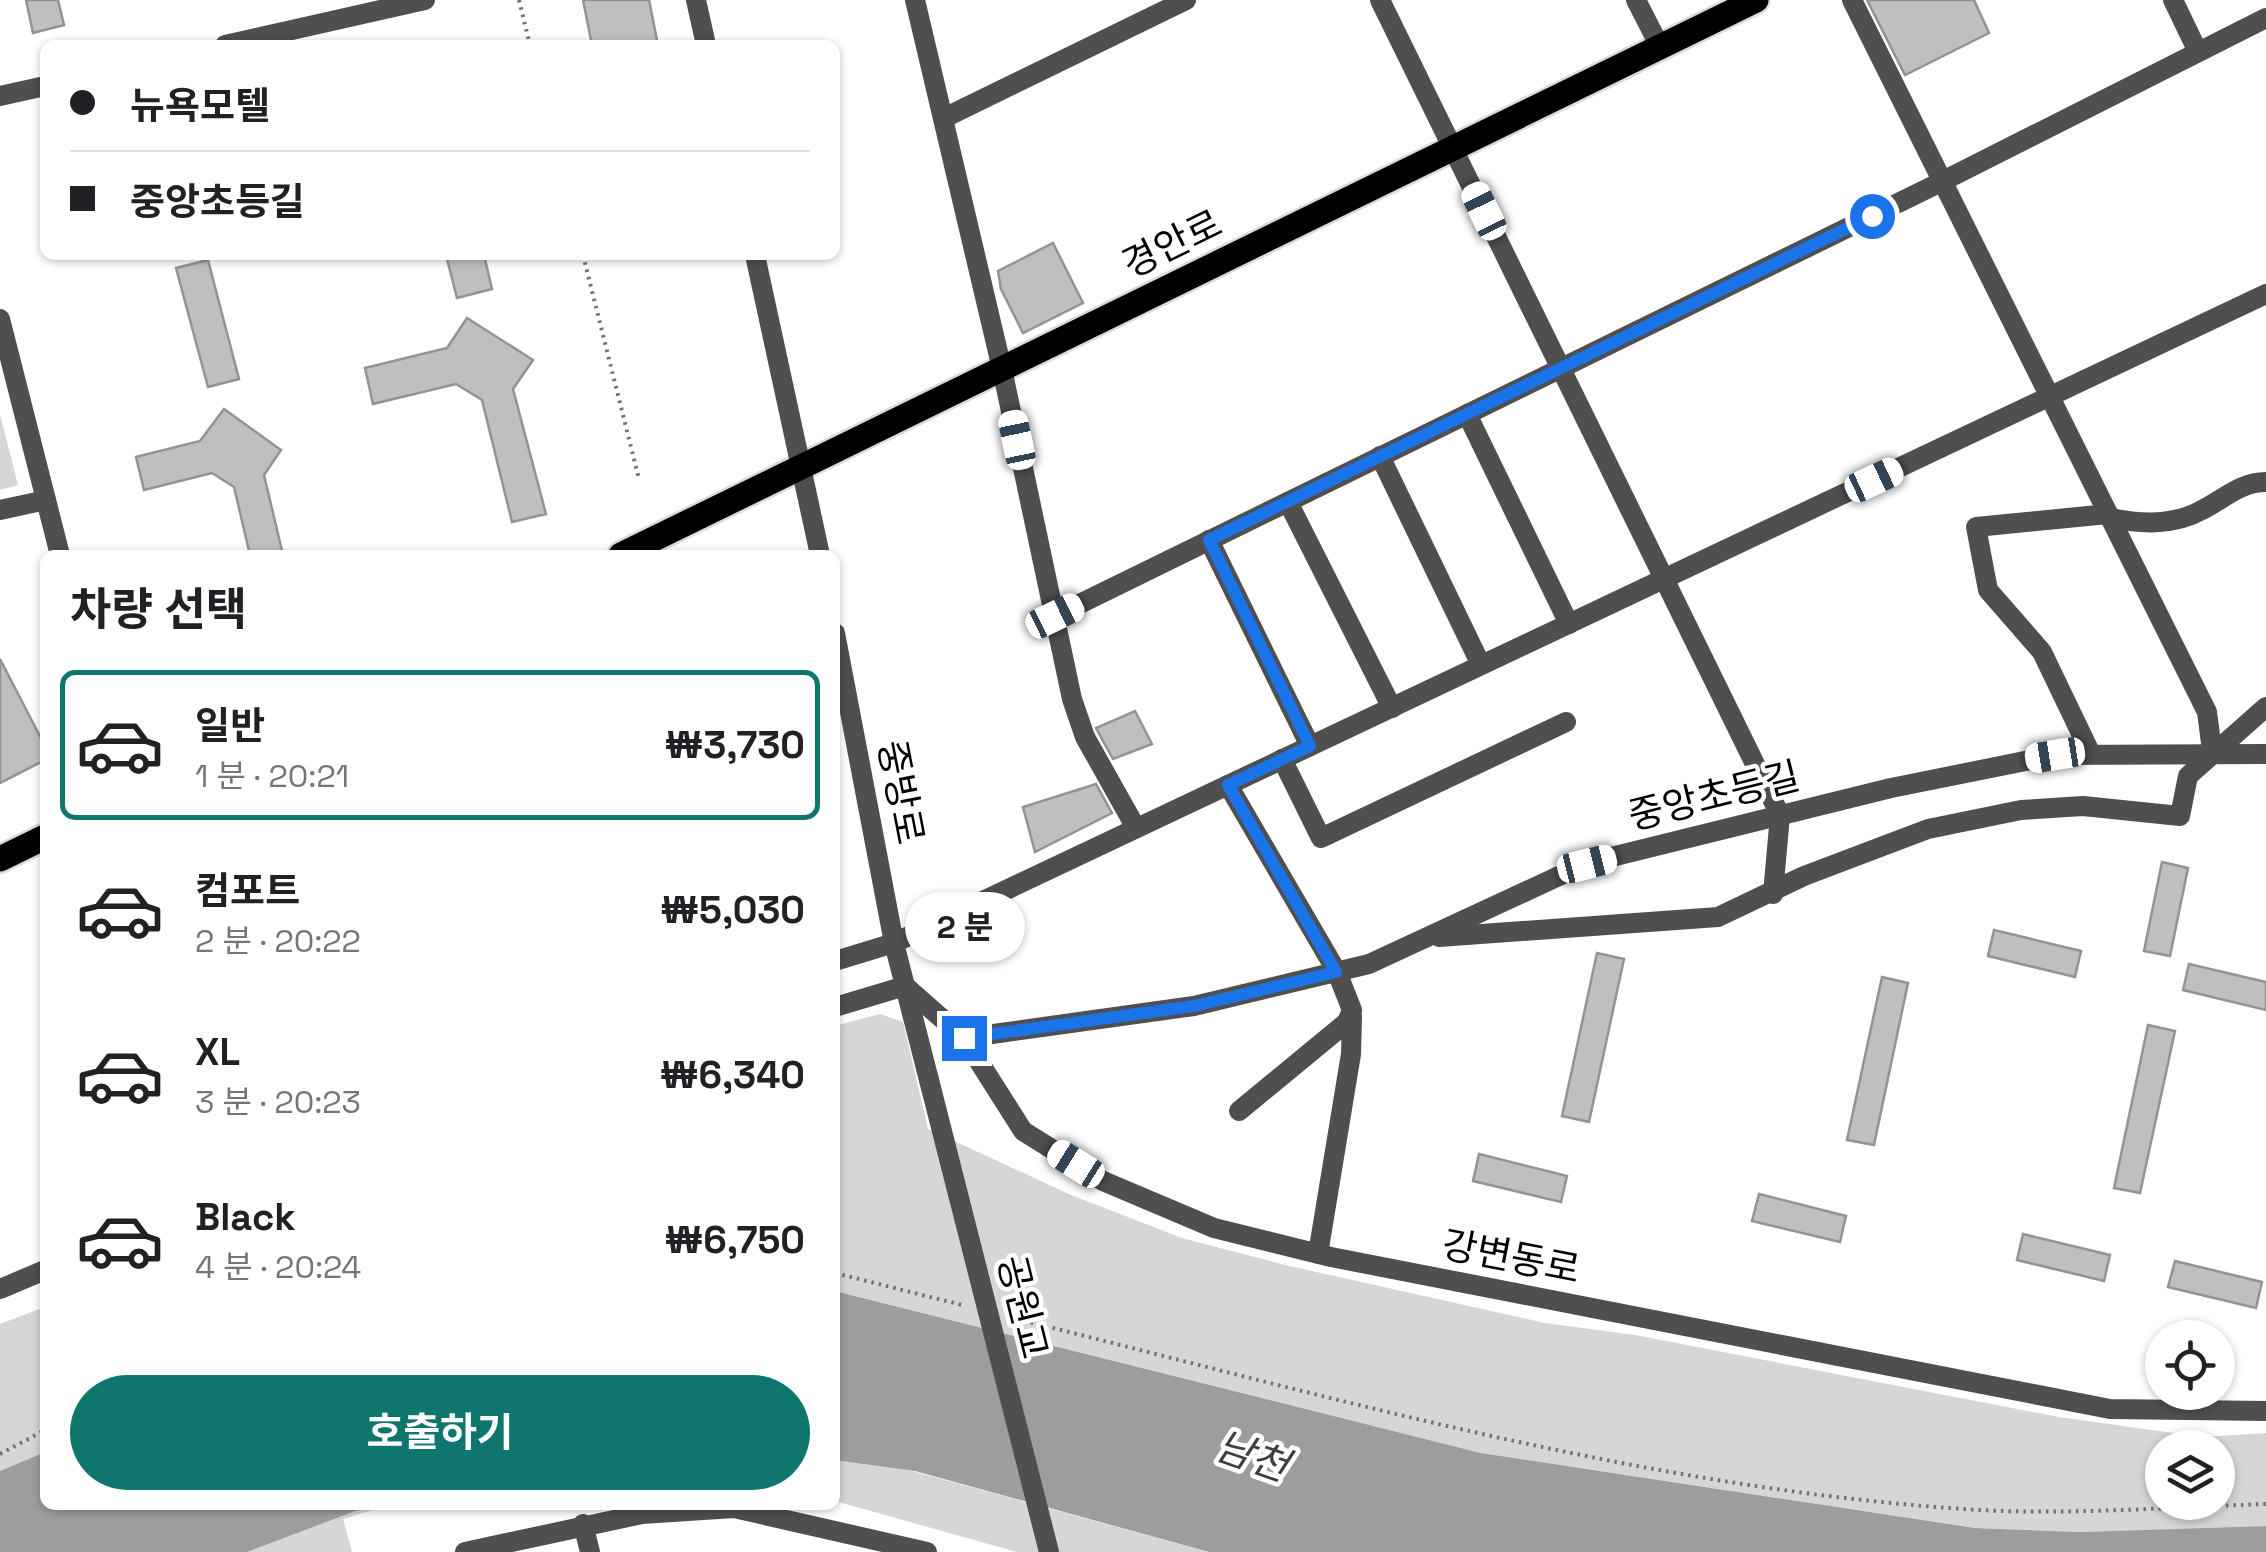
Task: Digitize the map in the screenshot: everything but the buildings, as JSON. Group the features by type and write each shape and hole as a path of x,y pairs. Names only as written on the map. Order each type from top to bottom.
{"main road":[{"name":"경안로","path":"632,550 1756,0"},
{"path":"0,859 40,839"}],"street":[{"path":"247,40 425,0"},
{"path":"696,0 705,40"},
{"path":"915,0 1002,369 1078,718 1136,828"},
{"path":"944,118 1186,0"},
{"path":"1380,0 1780,815 1774,894"},
{"path":"1636,0 1660,47"},
{"path":"1852,0 2207,712 2212,751"},
{"path":"2173,0 2198,52"},
{"path":"1055,616 2266,18"},
{"path":"0,96 40,87"},
{"path":"756,260 819,550"},
{"path":"840,959 894,943 2266,294"},
{"path":"0,319 59,550"},
{"path":"1467,414 1569,624"},
{"path":"1380,456 1482,666"},
{"path":"2090,754 2042,652 1988,590 1976,527 2109,516 2150,524 2189,516 2247,484 2266,482"},
{"path":"0,510 46,500"},
{"path":"1288,502 1392,708"},
{"path":"1209,540 1310,746"},
{"name":"중방로","path":"840,659 894,943 929,1080"},
{"path":"1425,938 1718,917 1774,894 1804,876 1956,820 2083,806 2180,816 2188,776 2266,707"},
{"path":"1282,759 1321,838 1566,722"},
{"name":"중앙초등길","path":"964,1038 1194,1006 1369,964 1587,864 2017,761 2090,754 2266,754"},
{"path":"1228,785 1336,972 1352,1016 1351,1054 1318,1254"},
{"path":"840,1005 905,986"},
{"name":"강변동로","path":"905,986 964,1038 1023,1131 1103,1181 1214,1228 1318,1254 2110,1408 2266,1411"},
{"path":"1239,1111 1352,1016"},
{"name":"공원교","path":"929,1080 1049,1552"},
{"path":"0,1289 40,1272"},
{"path":"465,1552 583,1524 678,1510"},
{"path":"744,1510 927,1552"},
{"path":"583,1524 590,1552"},
{"path":"829,1528 835,1552"}],"path":[{"path":"519,0 529,40"},
{"path":"584,260 639,480"},
{"path":"840,1274 976,1308"},
{"path":"994,1313 1494,1439 1682,1474 1848,1498 1980,1510 2266,1504"},
{"path":"0,1454 40,1433"}],"shaded area":[{"path":"0,415 18,485 0,490"},
{"path":"880,1014 903,1022 928,1129 1071,1195 1182,1238 1545,1323 1635,1335 2059,1417 2152,1430 2145,1430 2145,1520 2235,1520 2235,1435 2266,1433 2266,1526 2080,1532 1975,1528 1481,1453 840,1292 840,1025"},
{"path":"40,1309 40,1454 0,1471 0,1324"},
{"path":"840,1458 883,1463 1208,1552 1017,1552 840,1502"},
{"path":"351,1510 373,1510 343,1519 352,1552 244,1552"}],"water":[{"name":"남천","path":"840,1292 1481,1453 1975,1528 2080,1532 2266,1526 2266,1552 1209,1552 915,1471 840,1461"},
{"path":"40,1454 40,1510 358,1510 247,1552 0,1552 0,1471"}],"route":[{"path":"964,1038 1087,1024 1194,1006 1336,972 1228,785 1310,746 1209,540 1872,216"}]}
